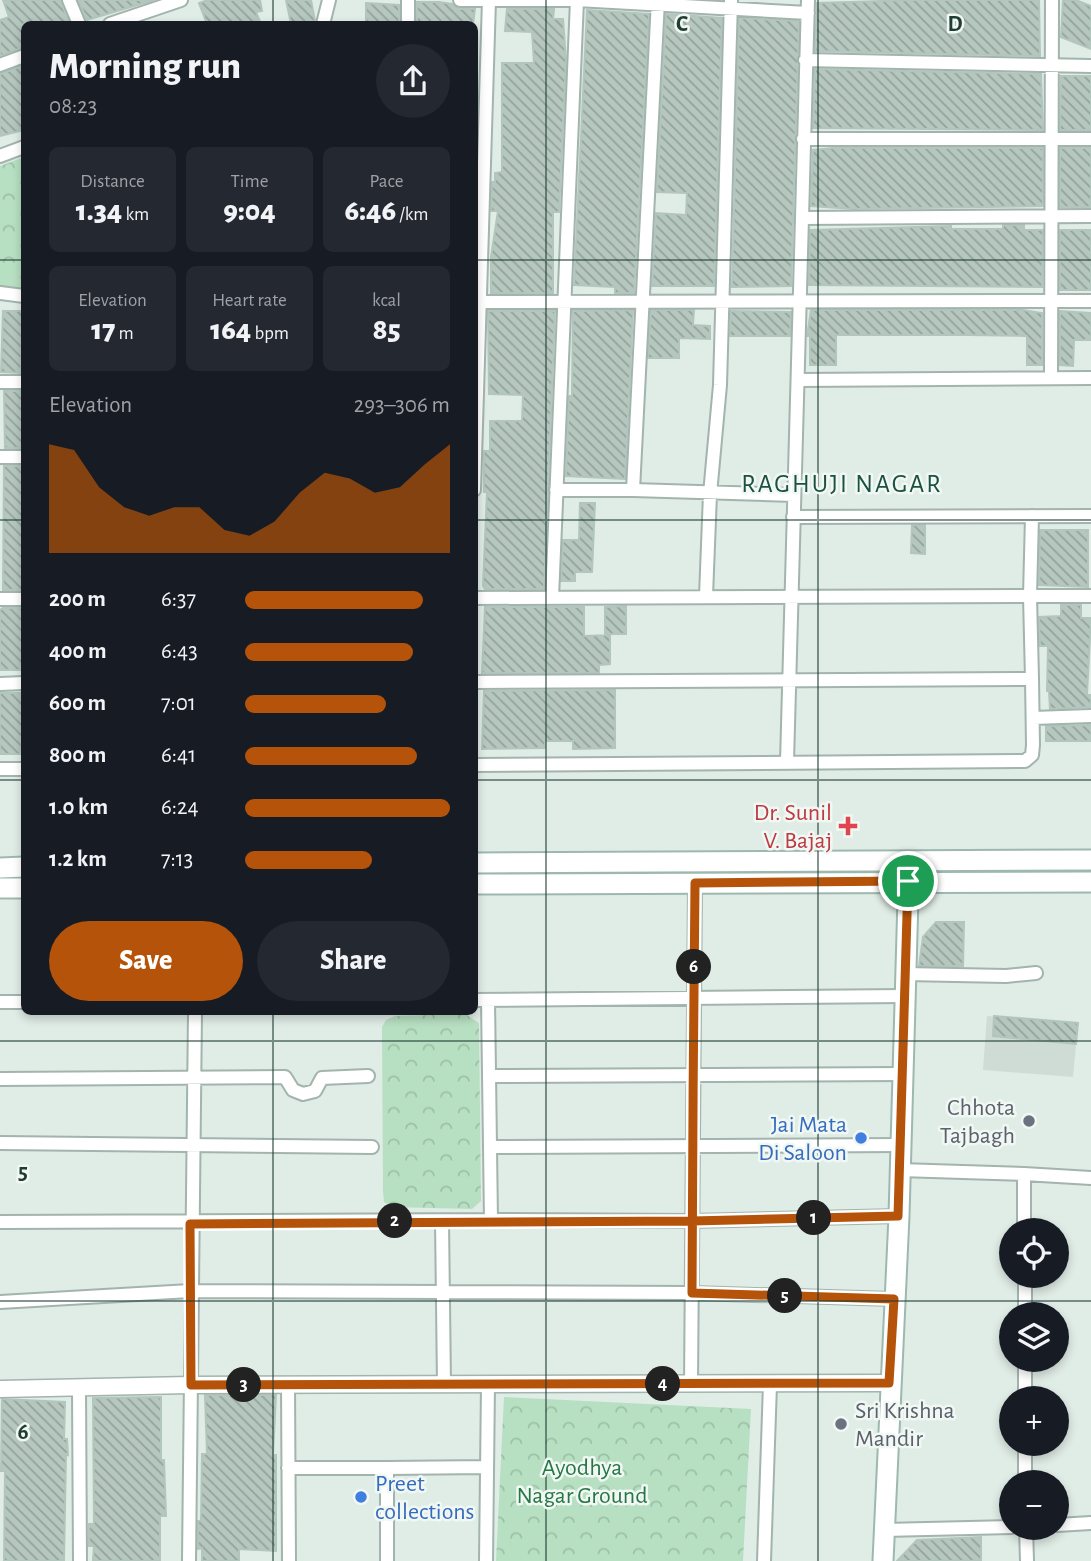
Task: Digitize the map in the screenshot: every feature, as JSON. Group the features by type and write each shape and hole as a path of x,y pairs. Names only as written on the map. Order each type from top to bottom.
{"main road":[{"path":"908,872 1091,860"},
{"path":"478,863 695,873"},
{"path":"0,867 21,867"},
{"path":"883,1561 900,1170 908,872"},
{"path":"478,884 695,873 908,872 1091,882"},
{"path":"0,888 21,888"}],"street":[{"path":"69,0 78,21"},
{"path":"119,21 181,0"},
{"path":"324,21 329,0"},
{"path":"408,0 408,21"},
{"path":"460,0 577,0 808,7 787,762"},
{"path":"478,277 489,0"},
{"path":"552,598 577,0"},
{"path":"1051,378 1052,0"},
{"path":"633,490 658,3"},
{"path":"706,596 710,494 720,385 731,5"},
{"path":"0,65 21,57"},
{"path":"805,60 1091,66"},
{"path":"803,139 1091,139"},
{"path":"0,156 21,148"},
{"path":"802,218 1091,216"},
{"path":"0,293 21,296"},
{"path":"478,302 642,299 1091,301"},
{"path":"799,380 1091,378"},
{"path":"0,382 21,382"},
{"path":"0,457 21,457"},
{"path":"556,490 794,495"},
{"path":"478,765 1025,761 1032,755 1032,516"},
{"path":"793,517 1091,516"},
{"path":"478,598 1091,596"},
{"path":"0,599 21,599"},
{"path":"478,682 1032,679"},
{"path":"0,684 21,683"},
{"path":"1033,718 1091,716"},
{"path":"0,769 21,769"},
{"path":"691,1384 695,873"},
{"path":"905,974 1006,976 1036,973"},
{"path":"491,1220 489,1076 481,1000 905,996"},
{"path":"0,1002 21,1002"},
{"path":"189,1561 194,1015"},
{"path":"489,1076 903,1074"},
{"path":"0,1079 285,1077 293,1090 303,1094 315,1091 322,1078 368,1076"},
{"path":"0,1143 372,1147"},
{"path":"490,1147 900,1145"},
{"path":"900,1170 1091,1178"},
{"path":"1024,1174 1024,1218"},
{"path":"0,1222 190,1224 491,1220 692,1221 898,1216"},
{"path":"442,1221 444,1384"},
{"path":"0,1302 190,1291 692,1293 894,1299"},
{"path":"0,1389 288,1384 889,1383"},
{"path":"288,1384 289,1561"},
{"path":"486,1561 488,1384"},
{"path":"764,1561 770,1384"},
{"path":"79,1389 80,1561"},
{"path":"288,1468 487,1467"},
{"path":"387,1468 387,1561"},
{"path":"1069,1524 1091,1523"},
{"path":"884,1530 999,1527"},
{"path":"1026,1540 1027,1561"}],"shaded area":[{"path":"987,1016 1078,1023 1073,1077 983,1070"}],"green space":[{"path":"21,158 21,289 0,289 0,166"},
{"path":"467,1015 479,1023 481,1201 472,1209 392,1207 384,1202 382,1027 386,1020 395,1016"},
{"name":"Ayodhya Nagar Ground","path":"504,1397 751,1409 743,1561 496,1561"}],"building":[{"path":"3,0 60,0 69,21 21,21 21,48 0,56 0,20 9,17"},
{"path":"78,0 154,0 87,20"},
{"path":"208,0 260,0 262,11 256,12 260,21 206,21 199,3"},
{"path":"286,0 311,0 315,21 290,21"},
{"path":"1039,0 1040,56 815,51 817,3"},
{"path":"1063,0 1076,0 1091,6 1091,49 1061,37"},
{"path":"417,2 439,2 452,4 459,9 475,9 473,21 417,21"},
{"path":"366,3 399,5 399,21 366,21"},
{"path":"507,9 554,9 553,19 563,19 566,60 559,212 553,212 553,293 491,293 491,257 498,211 491,211 492,182 495,182 495,173 502,172 502,63 534,63 532,32 505,31"},
{"path":"587,10 649,14 634,293 615,293 615,287 574,285"},
{"path":"666,14 722,18 714,286 652,286 656,213 686,215 687,193 657,192"},
{"path":"739,18 799,21 791,286 732,287"},
{"path":"21,66 21,131 0,136 0,74"},
{"path":"815,69 1041,74 1043,130 813,128"},
{"path":"1061,76 1091,76 1091,130 1060,130"},
{"path":"1043,148 1043,206 853,209 811,206 813,150"},
{"path":"1060,148 1091,148 1091,207 1060,207"},
{"path":"1003,225 1024,225 1024,230 1043,230 1042,287 809,285 810,230 951,226 951,229 1003,229"},
{"path":"1060,230 1091,230 1091,290 1060,290"},
{"path":"633,310 625,479 566,476 569,396 572,396 573,311"},
{"path":"651,310 694,310 693,325 710,326 710,339 679,338 679,358 648,358"},
{"path":"811,310 1023,310 1042,313 1042,365 1027,365 1027,336 836,335 836,365 810,365 810,336 807,336"},
{"path":"3,311 21,311 21,373 1,372"},
{"path":"488,311 555,311 544,589 485,589 483,586 487,492 484,492 484,451 490,451 490,421 522,421 523,395 489,394"},
{"path":"731,311 791,312 790,336 730,336"},
{"path":"1060,311 1091,313 1091,340 1074,340 1073,366 1060,365"},
{"path":"4,391 21,391 21,448 5,448"},
{"path":"4,466 21,466 21,590 3,590"},
{"path":"580,503 595,503 592,572 575,572 575,581 561,581 563,540 579,540"},
{"path":"912,525 925,525 925,554 911,553"},
{"path":"1040,530 1088,530 1088,587 1039,585"},
{"path":"1061,605 1081,605 1081,618 1091,618 1087,695 1091,695 1091,707 1050,709 1047,691 1048,646 1040,646 1039,617 1061,616"},
{"path":"626,606 626,634 605,634 605,607"},
{"path":"485,607 584,607 584,636 610,635 610,664 599,665 599,673 482,673"},
{"path":"21,608 21,670 0,670 0,610"},
{"path":"615,690 615,748 573,749 573,741 545,741 545,748 482,749 484,691"},
{"path":"0,693 21,693 21,754 0,754"},
{"path":"1091,725 1091,741 1046,741 1046,726"},
{"path":"936,922 964,922 963,966 919,966 923,937"},
{"path":"994,1016 1078,1023 1076,1044 993,1036"},
{"path":"205,1395 276,1395 273,1455 276,1455 276,1551 239,1549 239,1561 202,1561 202,1548 198,1549 198,1521 201,1521 202,1454 207,1454"},
{"path":"161,1397 161,1460 164,1460 166,1516 160,1516 160,1561 93,1561 94,1546 89,1546 89,1524 94,1524 93,1398"},
{"path":"2,1399 65,1402 64,1439 67,1439 68,1455 66,1454 64,1561 4,1561 5,1471 1,1471"},
{"path":"981,1537 981,1561 897,1561 917,1540"}],"place":[{"name":"Dr. Sunil V. Bajaj","path":"848,826"},
{"name":"Chhota Tajbagh","path":"1029,1121"},
{"name":"Jai Mata Di Saloon","path":"861,1138"},
{"name":"Sri Krishna Mandir","path":"841,1424"},
{"name":"Preet collections","path":"361,1497"}],"district":[{"name":"RAGHUJI NAGAR","path":"842,483"}],"route":[{"path":"908,881 695,883 693,1077 692,1221 692,1293 894,1299 889,1383 191,1385 190,1224 491,1220 692,1221 898,1216 908,881"}]}
